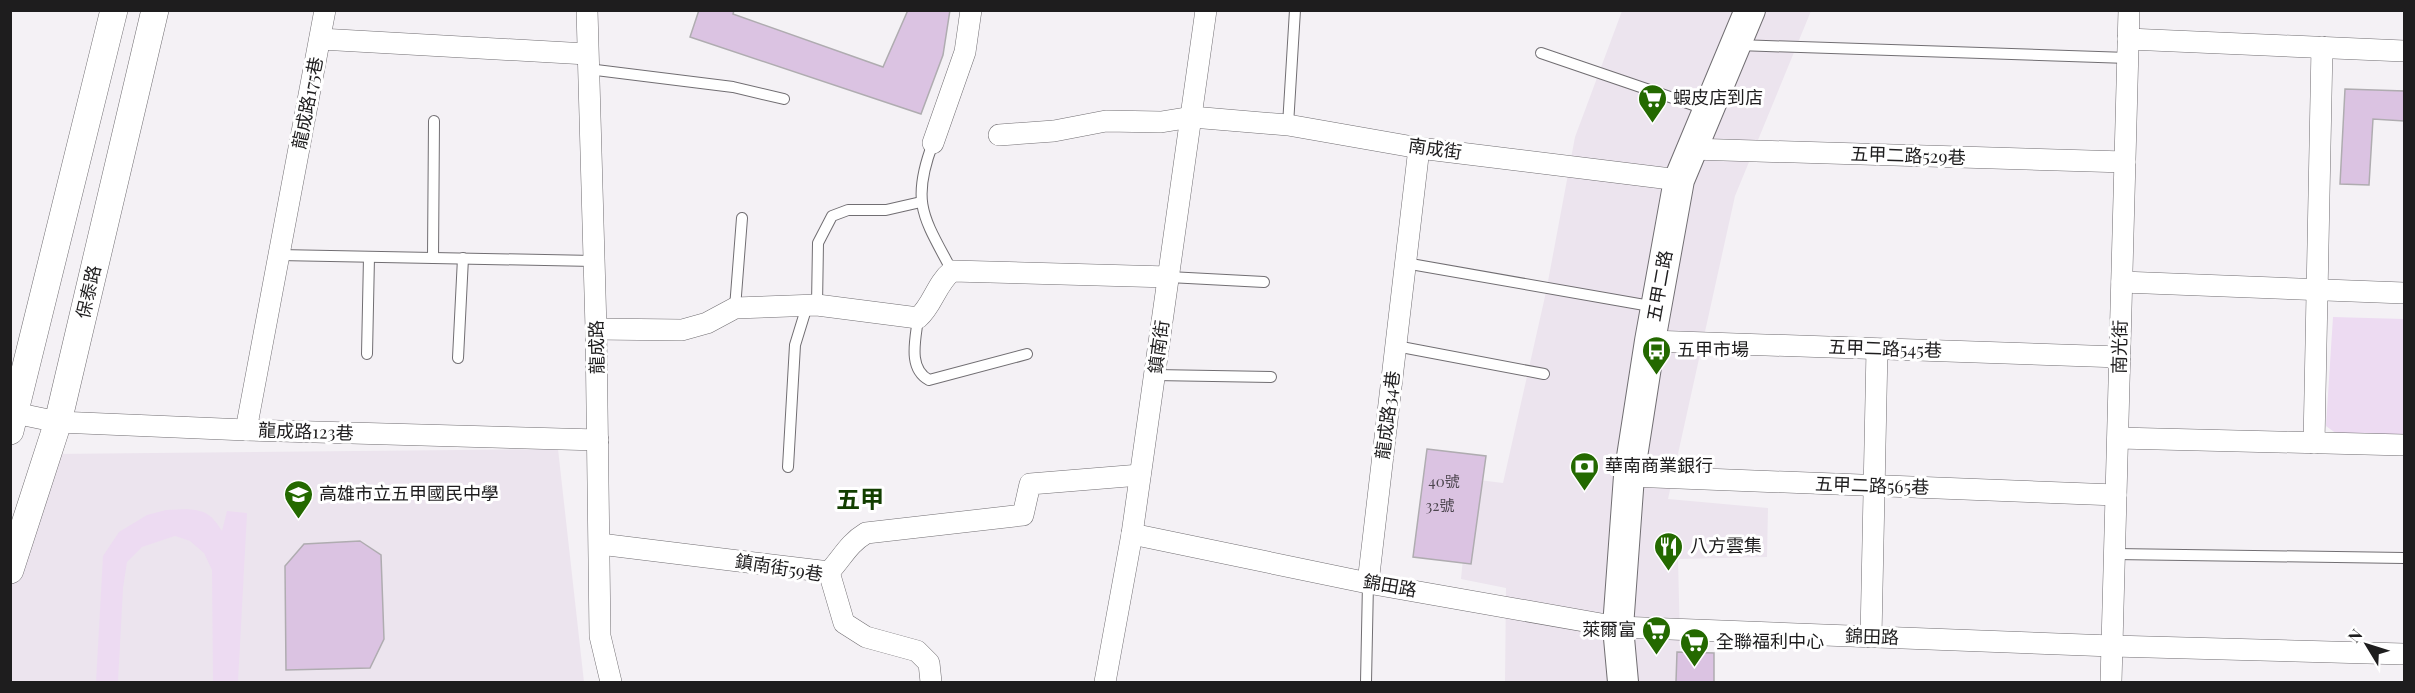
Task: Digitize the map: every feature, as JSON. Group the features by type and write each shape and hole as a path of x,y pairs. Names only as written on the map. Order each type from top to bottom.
{"main road":[{"name":"五甲二路","path":"1623,682 1618,627 1629,476 1679,180 1750,10"}],"street":[{"path":"12,419 114,10"},
{"name":"保泰路","path":"10,570 58,422 155,10"},
{"path":"320,39 325,10"},
{"name":"龍成路","path":"587,10 597,329 600,636 611,682"},
{"path":"933,143 965,52 971,10"},
{"name":"鎮南街","path":"1105,682 1132,534 1206,10"},
{"name":"南光街","path":"2111,682 2129,10"},
{"name":"龍成路175巷","path":"246,430 320,39 588,62"},
{"path":"2314,442 2322,47"},
{"path":"2128,49 2322,47 2404,51"},
{"name":"南成街","path":"999,135 1054,131 1106,121 1161,122 1192,117 1288,125 1419,148 1679,180"},
{"name":"龍成路34巷","path":"1368,583 1419,148"},
{"name":"五甲二路529巷","path":"1691,150 2125,162"},
{"path":"597,329 682,330 707,323 735,308 812,306 918,318 924,313 943,278 952,271 1169,277"},
{"path":"2122,282 2404,293"},
{"name":"五甲二路545巷","path":"1650,341 2120,357"},
{"path":"1871,637 1877,349"},
{"name":"龍成路123巷","path":"12,419 246,430 598,440"},
{"path":"2118,438 2404,445"},
{"path":"829,572 840,561 852,542 866,533 1023,515 1030,484 1140,475"},
{"name":"五甲二路565巷","path":"1629,476 2116,495"},
{"name":"錦田路","path":"1132,534 1368,583 1618,627 2112,646 2404,654"},
{"name":"鎮南街59巷","path":"600,544 829,572 844,623 866,637 917,651 929,663 931,682"}],"lane":[{"path":"1288,125 1294,10"},
{"path":"1735,45 2128,49"},
{"path":"1540,53 1708,110"},
{"path":"588,62 733,87 784,99"},
{"path":"434,121 434,258"},
{"path":"933,143 923,168 921,202 926,221 952,271"},
{"path":"788,467 795,345 812,306 818,243 832,216 848,210 886,210 921,202"},
{"path":"735,308 742,218"},
{"path":"279,255 594,261"},
{"path":"367,354 369,256"},
{"path":"458,358 463,258"},
{"path":"1406,263 1656,307"},
{"path":"1169,277 1264,282"},
{"path":"918,318 916,364 922,376 929,380 1027,354"},
{"path":"1396,346 1544,374"},
{"path":"1155,375 1271,377"},
{"path":"2115,554 2404,558"},
{"name":"龍成路34巷","path":"1366,682 1368,583"}],"shaded area":[{"path":"1622,11 1811,11 1735,196 1668,499 1768,508 1767,557 1678,559 1681,682 1505,682 1506,588 1461,579 1471,479 1503,483 1546,292 1575,137"},
{"path":"2333,317 2404,319 2404,434 2337,434 2326,426"},
{"name":"高雄市立五甲國民中學","path":"558,449 584,682 11,682 11,586 52,454"},
{"path":"187,509 208,514 222,531 227,511 247,513 238,682 213,682 212,570 204,553 190,541 175,536 142,547 127,562 123,588 118,682 96,682 103,556 119,532 147,515 166,510"}],"building":[{"path":"699,10 734,10 733,14 883,67 908,10 950,10 943,55 921,114 690,37"},
{"path":"2345,89 2404,91 2404,121 2373,119 2369,185 2340,184"},
{"path":"1427,449 1486,456 1471,564 1413,557"},
{"path":"360,541 381,555 384,639 370,668 286,670 285,566 304,544"},
{"name":"全聯福利中心","path":"1677,652 1714,653 1714,682 1676,682"}],"place":[{"name":"蝦皮店到店","path":"1652,124"},
{"name":"五甲市場","path":"1656,376"},
{"name":"華南商業銀行","path":"1584,492"},
{"name":"高雄市立五甲國民中學","path":"298,520"},
{"name":"八方雲集","path":"1669,572"},
{"name":"萊爾富","path":"1657,656"},
{"name":"全聯福利中心","path":"1695,668"}],"district":[{"name":"五甲","path":"860,500"}]}
